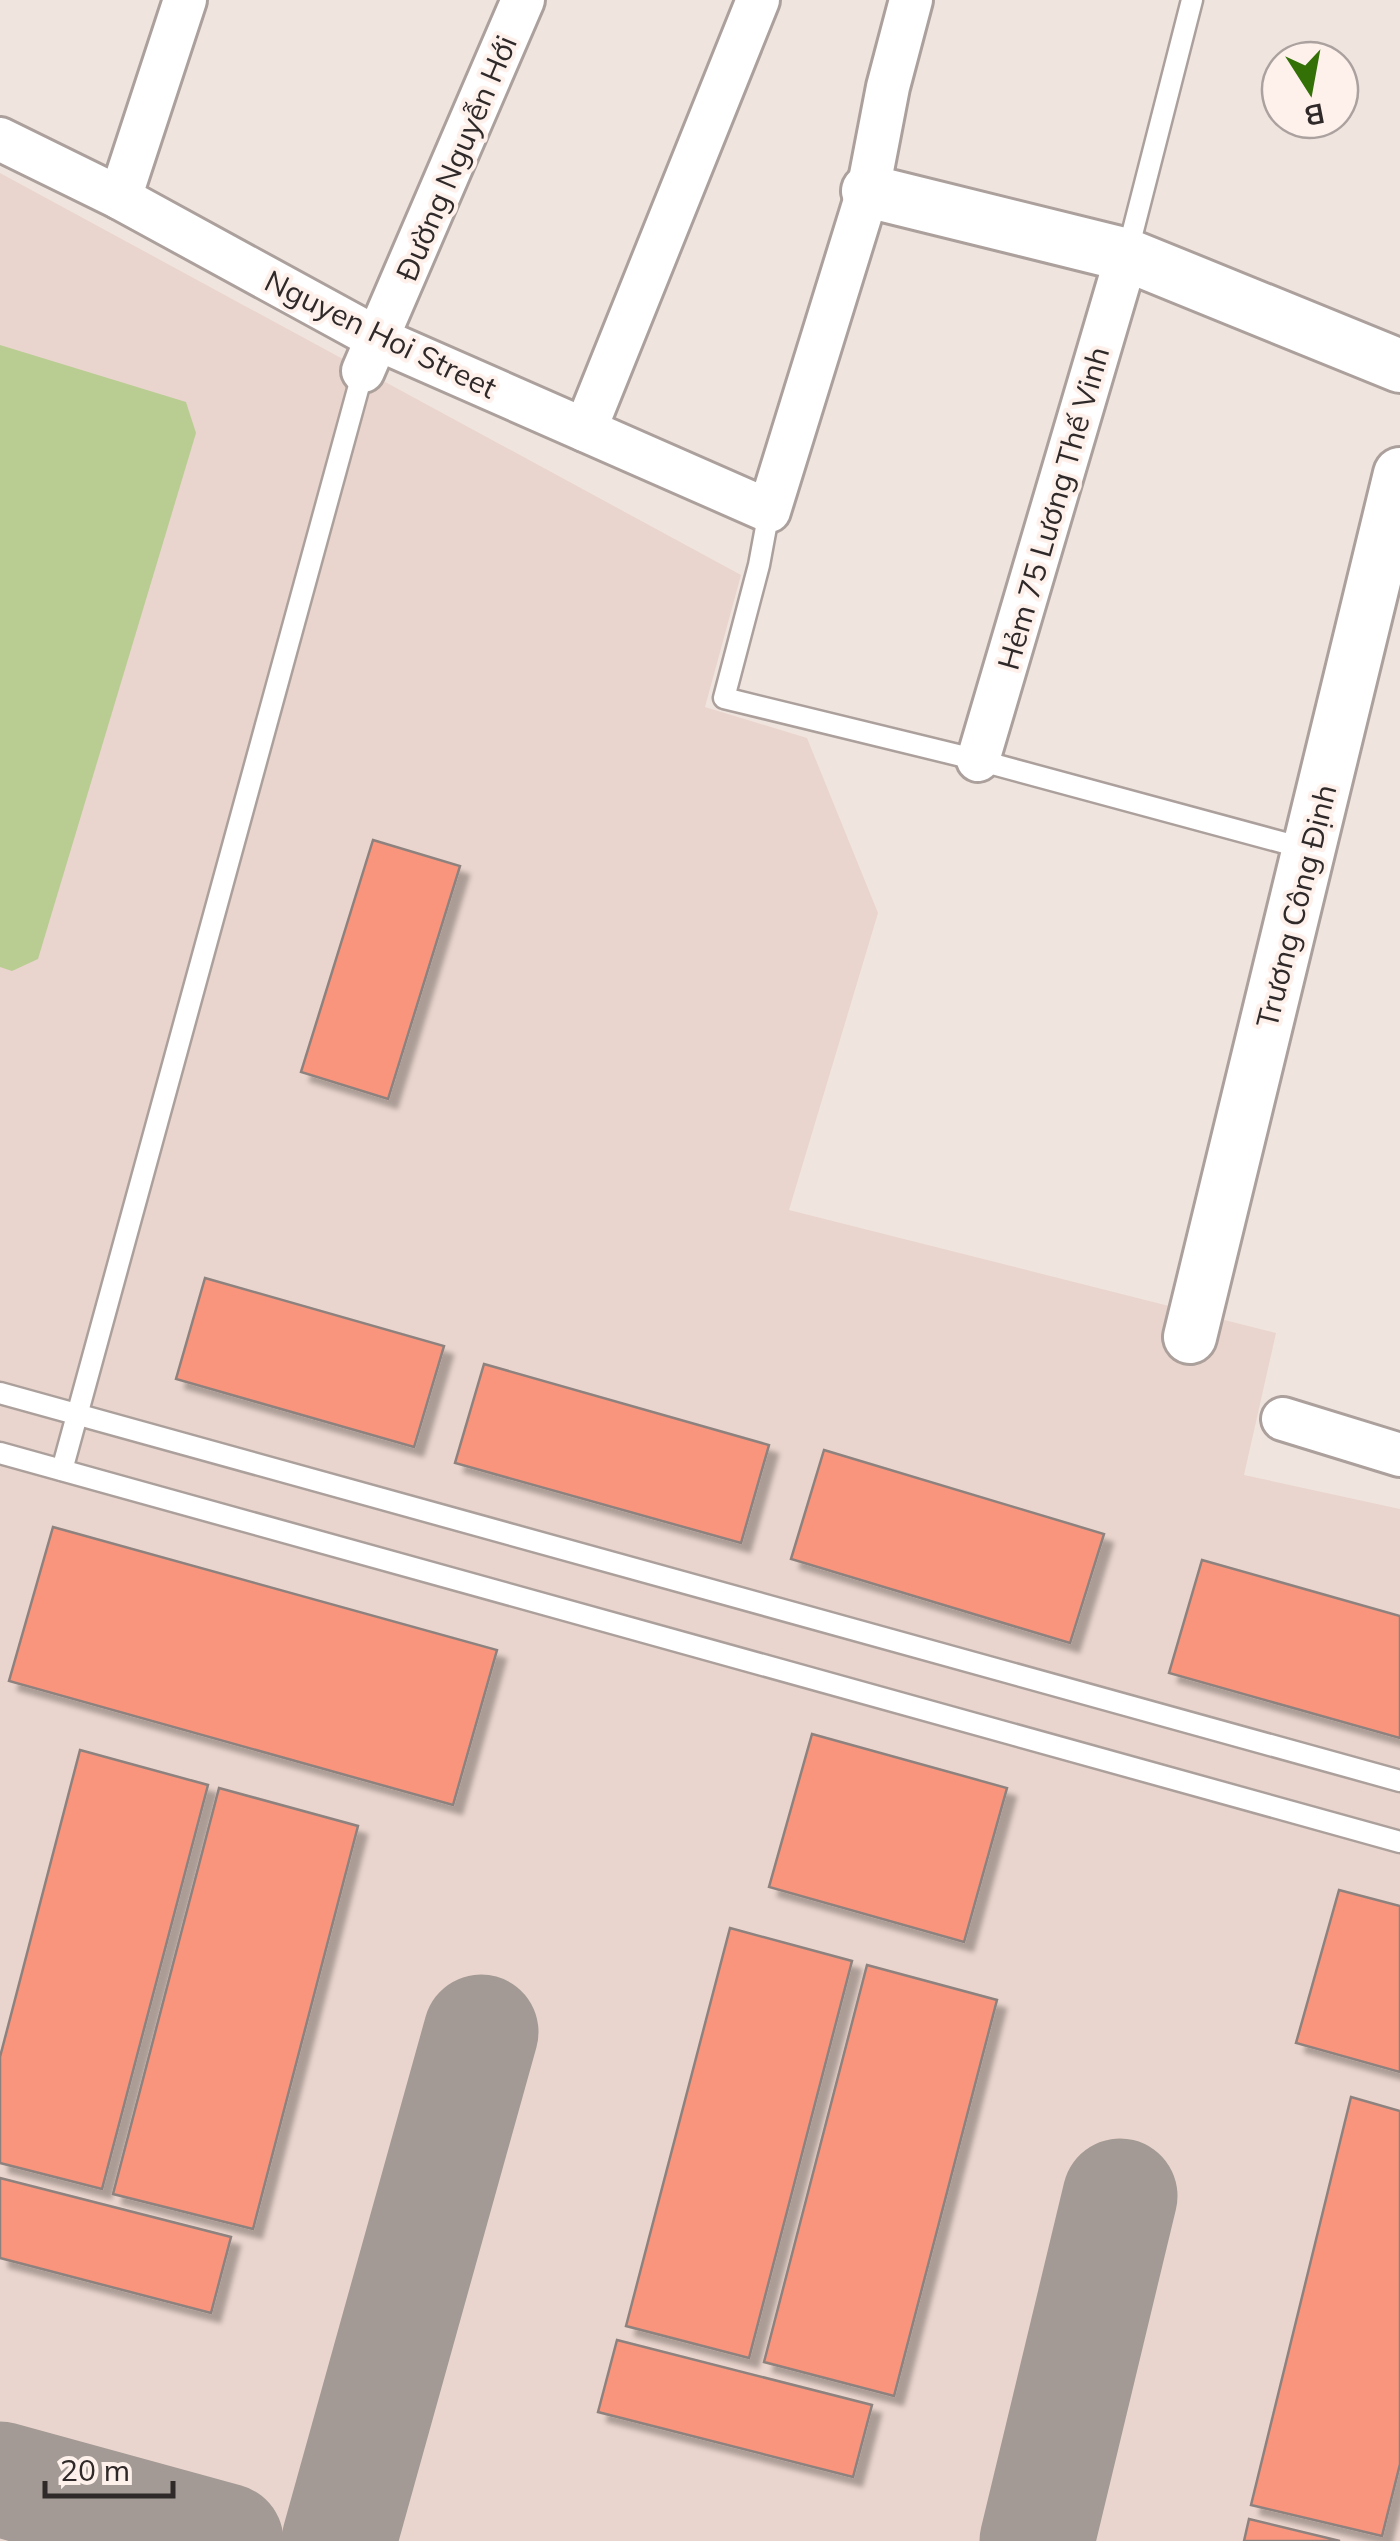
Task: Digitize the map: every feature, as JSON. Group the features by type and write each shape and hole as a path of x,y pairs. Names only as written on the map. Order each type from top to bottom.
{"street":[{"path":"120,198 185,0"},
{"name":"Đường Nguyễn Hới","path":"371,355 523,0"},
{"path":"585,430 758,0"},
{"path":"769,511 868,190 910,0"},
{"name":"Nguyen Hoi Street","path":"0,139 120,198 371,355 585,430 769,511"},
{"path":"868,190 1127,256 1400,366"},
{"name":"Hẻm 75 Lương Thế Vinh","path":"978,760 1127,256"},
{"name":"Trương Công Định","path":"1190,1338 1400,474"},
{"path":"1283,1419 1400,1455"}],"lane":[{"path":"1127,256 1192,0"},
{"path":"62,1470 371,355"},
{"path":"769,511 759,566 724,698 978,760 1309,850"},
{"path":"0,1392 1400,1781"},
{"path":"0,1453 1400,1842"}],"shaded area":[{"path":"0,173 741,575 705,707 807,738 878,913 789,1210 1276,1333 1244,1475 1400,1509 1400,2541 0,2541"}],"green space":[{"path":"0,345 186,402 196,433 38,959 12,971 0,967"}],"building":[{"path":"373,840 460,866 388,1099 301,1072"},
{"path":"205,1278 444,1346 414,1447 176,1379"},
{"path":"484,1364 769,1445 741,1543 455,1463"},
{"path":"824,1450 1104,1534 1070,1643 791,1559"},
{"path":"53,1527 497,1650 453,1805 9,1681"},
{"path":"1202,1560 1400,1616 1400,1738 1169,1673"},
{"path":"812,1734 1007,1788 964,1942 769,1887"},
{"path":"80,1750 208,1785 102,2189 0,2163 0,2057"},
{"path":"219,1788 358,1826 253,2229 113,2194"},
{"path":"1339,1890 1400,1906 1400,2072 1296,2043"},
{"path":"730,1928 852,1961 749,2358 626,2326"},
{"path":"867,1965 997,2000 894,2396 764,2362"},
{"path":"1351,2097 1400,2111 1400,2464 1382,2536 1251,2505"},
{"path":"0,2178 231,2237 211,2313 0,2258"},
{"path":"617,2340 872,2405 853,2477 598,2412"},
{"path":"1249,2519 1340,2541 1244,2541"}],"taxiway":[{"path":"339,2541 481,2032"},
{"path":"1037,2541 1120,2196"},
{"path":"0,2479 226,2541"}]}
